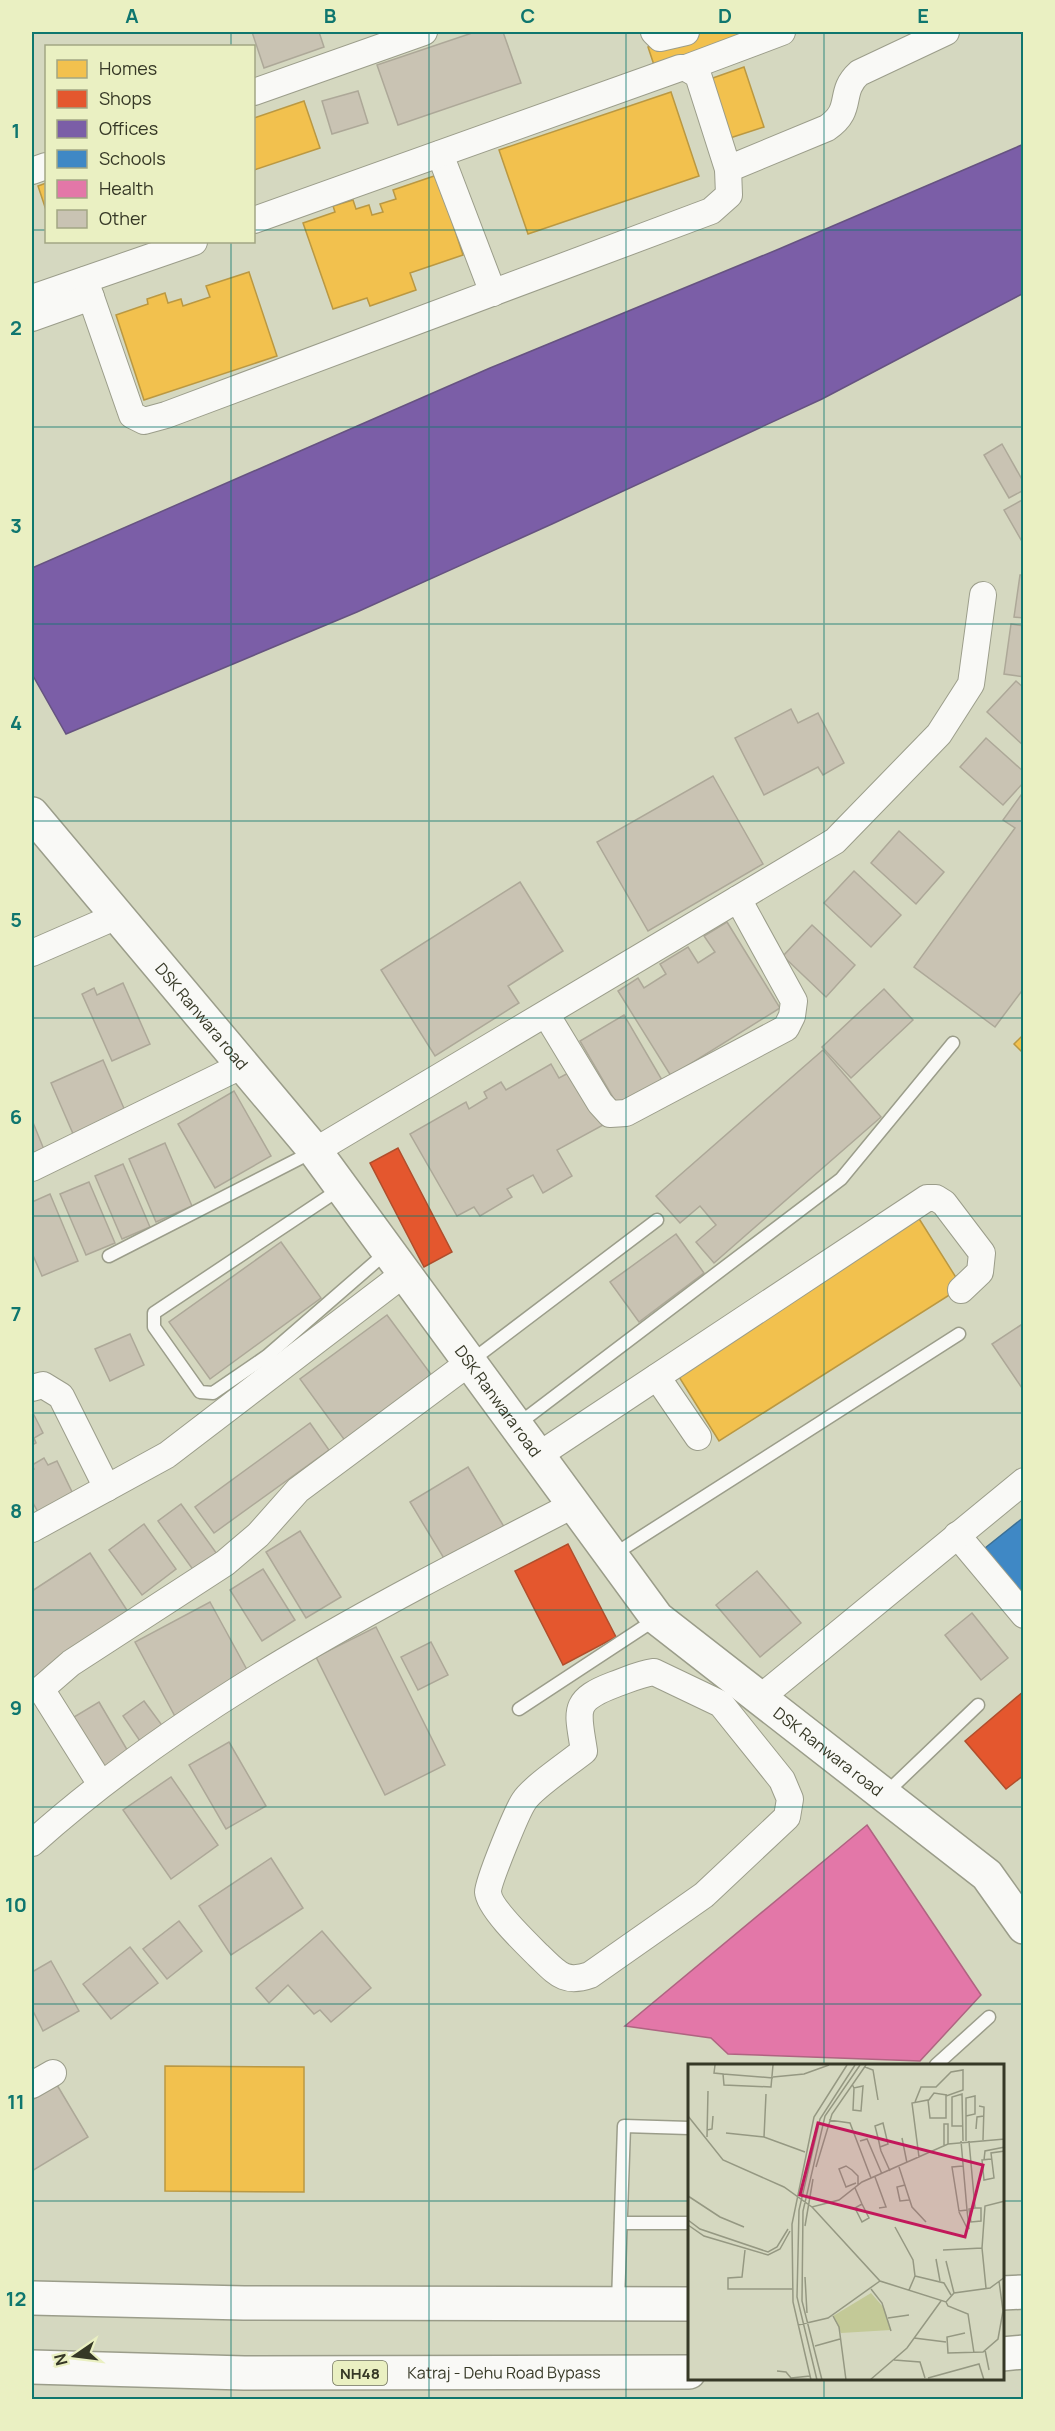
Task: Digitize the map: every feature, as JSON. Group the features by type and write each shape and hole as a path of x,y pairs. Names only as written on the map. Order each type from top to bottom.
{"main road":[{"name":"DSK Ranwara road","path":"32,814 315,1150 657,1618 987,1875 1023,1927"},
{"path":"1004,2293 1023,2292"},
{"path":"32,2298 244,2303 688,2304"},
{"path":"1004,2354 1023,2352"},
{"name":"Katraj - Dehu Road Bypass","path":"32,2367 244,2373 688,2373"}],"street":[{"path":"255,92 424,32"},
{"path":"654,32 660,38 686,32"},
{"path":"255,220 782,32"},
{"path":"728,169 827,128 840,119 845,110 850,81 859,73 945,32"},
{"path":"88,289 132,415 144,421 166,415 711,211 729,195 728,169 698,75 686,68"},
{"path":"440,154 493,293"},
{"path":"32,318 88,289 192,243"},
{"path":"32,298 88,289"},
{"path":"315,1150 835,841 939,734 971,684 983,595"},
{"path":"546,1014 600,1103 610,1114 626,1113 786,1028 792,1016 794,1001 738,899"},
{"path":"32,953 117,916"},
{"path":"32,1168 243,1065"},
{"path":"539,1455 927,1198 936,1198 944,1203 982,1253 980,1272 961,1290"},
{"path":"32,1529 167,1455 397,1262"},
{"path":"100,1783 36,1694 71,1663 225,1563 258,1535 297,1490 470,1362"},
{"path":"657,1377 698,1437"},
{"path":"32,1388 44,1384 61,1396 107,1488"},
{"path":"760,1698 1023,1481"},
{"path":"32,1843 100,1783 266,1670 393,1599 575,1504"},
{"path":"957,1535 1023,1615"},
{"path":"691,1690 716,1663"},
{"path":"654,1672 691,1690 722,1704 782,1780 790,1799 787,1817 704,1895 590,1975 578,1980 562,1977 529,1946 495,1907 488,1892 524,1800 584,1751 579,1718 582,1706 590,1694 641,1674 654,1672"}],"lane":[{"path":"516,1426 841,1179 953,1043"},
{"path":"109,1256 315,1150"},
{"path":"342,1187 154,1313 154,1327 191,1383 200,1392 213,1393 397,1262"},
{"path":"470,1362 657,1220"},
{"path":"612,1556 959,1334"},
{"path":"519,1709 657,1618"},
{"path":"885,1795 978,1705"},
{"path":"937,2064 989,2017"},
{"path":"618,2305 624,2126 688,2128"},
{"path":"621,2223 688,2223"}],"building: Homes":[{"path":"697,32 756,32 654,65 648,47"},
{"path":"744,67 764,127 730,138 710,79"},
{"path":"671,92 699,176 528,234 499,150"},
{"path":"304,101 320,148 255,170 255,118"},
{"path":"437,175 463,255 410,273 416,290 370,306 367,298 333,309 303,223 335,212 333,206 353,200 356,209 369,205 372,215 383,212 380,204 396,199 393,190"},
{"path":"45,183 45,207 38,186"},
{"path":"249,272 277,356 144,400 116,315 148,304 147,299 165,293 168,303 181,299 183,306 210,297 206,286"},
{"path":"1024,1034 1024,1054 1014,1044"},
{"path":"918,1217 962,1287 719,1441 676,1372"},
{"path":"165,2066 304,2067 304,2192 165,2191"}],"building: Shops":[{"path":"398,1148 452,1252 424,1267 370,1163"},
{"path":"568,1544 616,1637 563,1665 515,1571"},
{"path":"1024,1691 1024,1775 1006,1789 965,1741"}],"building: Offices":[{"path":"1024,144 1024,293 822,399 552,524 357,612 66,734 32,674 32,568 490,368 779,249"}],"building: Schools":[{"path":"1024,1517 1024,1597 985,1548"}],"building: Health":[{"path":"867,1825 981,1995 920,2061 728,2054 711,2038 625,2026"}],"building: Other":[{"path":"252,32 319,32 324,47 264,68"},
{"path":"475,32 503,32 521,83 398,125 377,65"},
{"path":"358,91 368,123 332,134 322,101"},
{"path":"1002,444 1024,483 1024,490 1009,498 984,455"},
{"path":"1024,499 1024,545 1004,510"},
{"path":"1020,575 1024,575 1024,618 1014,617"},
{"path":"1011,624 1024,626 1024,677 1004,674"},
{"path":"1016,681 1024,688 1024,746 987,712"},
{"path":"791,709 798,723 818,713 844,763 823,775 818,767 764,795 735,738"},
{"path":"986,738 1024,772 1024,782 1003,805 960,767"},
{"path":"713,776 763,864 648,931 597,842"},
{"path":"1024,791 1024,988 995,1027 914,967 1015,828 1003,820"},
{"path":"899,831 944,872 916,904 871,863"},
{"path":"854,871 901,915 871,947 824,903"},
{"path":"520,882 563,951 508,986 519,1003 435,1056 381,970"},
{"path":"727,922 780,1008 671,1076 618,991 638,978 644,988 666,974 660,964 688,947 698,963 715,952 704,936"},
{"path":"812,925 855,965 826,997 783,956"},
{"path":"123,983 150,1044 112,1061 82,994 94,988 97,995"},
{"path":"884,989 913,1020 851,1078 822,1047"},
{"path":"624,1015 662,1080 618,1106 580,1041"},
{"path":"823,1050 881,1117 714,1263 696,1242 716,1225 700,1206 680,1223 656,1196"},
{"path":"103,1060 126,1113 74,1136 51,1083"},
{"path":"551,1064 559,1078 574,1070 605,1124 557,1150 572,1176 543,1193 533,1175 507,1189 512,1197 480,1216 474,1207 457,1216 410,1134 466,1102 469,1109 487,1098 484,1092 501,1082 506,1090"},
{"path":"234,1091 271,1156 215,1188 178,1124"},
{"path":"32,1120 45,1152 32,1158"},
{"path":"165,1143 192,1206 156,1222 129,1159"},
{"path":"123,1164 150,1227 122,1239 95,1176"},
{"path":"89,1182 115,1243 86,1255 60,1194"},
{"path":"50,1194 78,1261 42,1276 32,1253 32,1202"},
{"path":"676,1234 704,1273 639,1322 610,1282"},
{"path":"281,1242 321,1298 210,1379 169,1322"},
{"path":"387,1315 433,1377 346,1442 300,1379"},
{"path":"1024,1323 1024,1391 992,1344"},
{"path":"130,1334 144,1365 110,1381 95,1349"},
{"path":"32,1411 43,1433 34,1438 36,1443 32,1445"},
{"path":"310,1423 329,1450 214,1533 195,1507"},
{"path":"44,1458 48,1465 57,1461 74,1496 39,1514 32,1501 32,1471 34,1469 32,1465"},
{"path":"468,1467 506,1530 448,1565 410,1502"},
{"path":"181,1504 217,1554 194,1571 158,1521"},
{"path":"144,1524 176,1569 142,1595 109,1550"},
{"path":"300,1531 341,1597 306,1618 266,1552"},
{"path":"90,1553 132,1618 32,1683 32,1591"},
{"path":"263,1569 295,1620 262,1641 230,1590"},
{"path":"757,1571 801,1623 760,1657 716,1605"},
{"path":"210,1602 252,1679 177,1720 135,1642"},
{"path":"972,1613 1008,1658 981,1680 945,1635"},
{"path":"376,1627 445,1765 385,1795 316,1657"},
{"path":"431,1642 448,1675 418,1690 401,1657"},
{"path":"144,1701 164,1728 142,1744 123,1716"},
{"path":"99,1702 129,1753 99,1770 69,1720"},
{"path":"229,1742 266,1806 226,1829 189,1765"},
{"path":"171,1777 218,1845 171,1879 123,1810"},
{"path":"271,1858 303,1908 231,1955 199,1906"},
{"path":"179,1921 202,1951 167,1979 143,1949"},
{"path":"322,1931 371,1988 331,2022 320,2010 314,2014 288,1985 269,2003 256,1988"},
{"path":"130,1947 158,1983 111,2019 83,1984"},
{"path":"51,1961 79,2011 43,2031 32,2009 32,1972"},
{"path":"57,2085 88,2137 32,2171 32,2100"}]}
